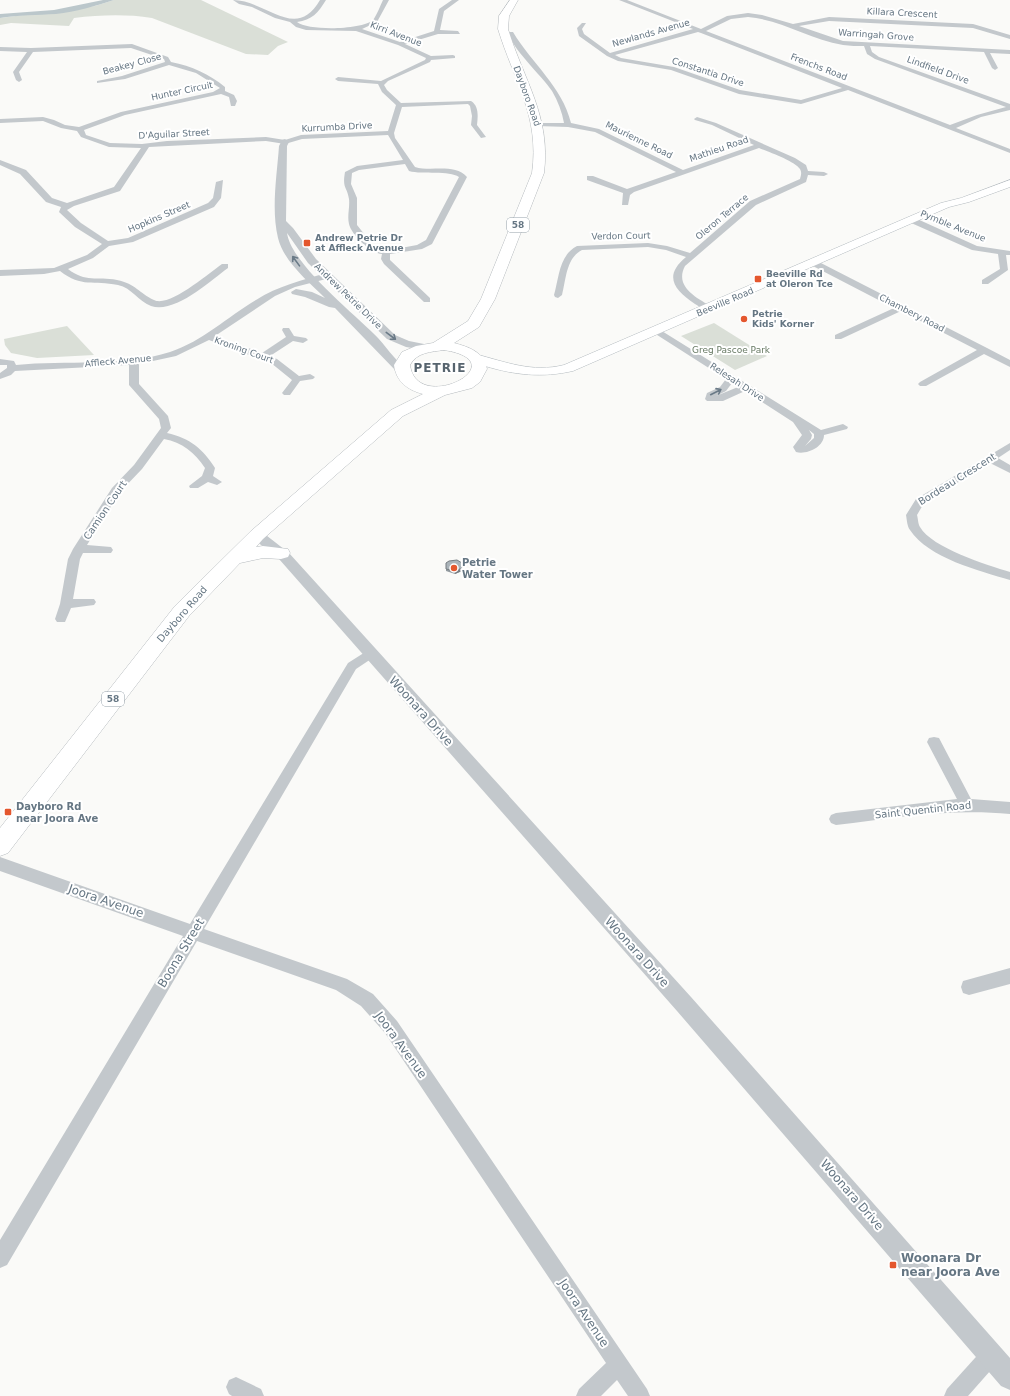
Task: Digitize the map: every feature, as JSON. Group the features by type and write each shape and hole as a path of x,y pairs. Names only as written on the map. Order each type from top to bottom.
{"main road":[{"name":"Dayboro Road","path":"433,347 463,332 474,324 488,299 535,183 541,151 539,126 506,41 503,29 504,16 515,1"},
{"name":"Beeville Road","path":"945,205 955,197 1010,174"},
{"name":"Beeville Road","path":"475,378 522,373 542,374 564,369 709,309 945,205 965,200 1010,182"},
{"name":"Dayboro Road","path":"473,356 474,324"},
{"name":"58","path":"397,413 403,375 403,363 409,356 433,347 458,348 473,356 479,366 475,378 464,386 440,391 417,387 403,375"},
{"name":"Beeville Road","path":"473,356 522,373"},
{"name":"Dayboro Road","path":"0,846 182,611 257,535 397,413 440,391"},
{"path":"234,558 263,552 278,551 276,537 281,525 282,513"}],"street":[{"name":"Kirri Avenue","path":"236,0 243,4 256,7 280,19 292,21 298,26 308,29 357,29 400,44 430,58"},
{"path":"292,21 312,15 323,0"},
{"path":"357,29 375,21 386,0"},
{"path":"437,32 441,10 456,0"},
{"name":"Frenchs Road","path":"622,0 1010,151"},
{"name":"Warringah Grove","path":"699,30 723,19 745,15 766,17 827,39 867,44 1010,52"},
{"name":"Killara Crescent","path":"792,26 829,19 973,26 1010,36"},
{"name":"Constantia Drive","path":"584,24 579,29 581,35 609,55 626,61 681,71 739,92 788,102 807,102 848,88"},
{"name":"Newlands Avenue","path":"609,55 699,30"},
{"path":"400,44 437,32 462,34"},
{"name":"Dayboro Road","path":"511,32 524,56 551,84 556,92 568,125"},
{"name":"Lindfield Drive","path":"867,44 869,53 877,58 1010,107"},
{"name":"Hunter Circuit","path":"0,49 31,50 132,46 166,58 169,63 182,64 210,77 223,88 221,92 123,113 80,129"},
{"path":"19,80 16,72 31,50"},
{"path":"986,51 995,68"},
{"name":"Kirri Avenue","path":"382,83 430,58"},
{"path":"430,58 457,58"},
{"name":"Beakey Close","path":"99,82 123,78 169,63"},
{"path":"338,79 382,83 381,87 399,105 469,102 474,105 475,116 473,123 479,136"},
{"path":"221,92 232,96 234,101 233,105"},
{"path":"399,105 390,133 412,169 417,171 456,173 462,176 462,179 429,242 419,247 387,252 372,249 353,226 353,198 347,184 348,172 357,168 407,162"},
{"path":"950,128 979,116 1010,107"},
{"name":"D'Aguilar Street","path":"0,121 43,119 52,121 63,127 80,129 84,136 108,145 146,146 167,143 266,139 285,142"},
{"path":"697,119 714,124 796,162 805,173 824,174"},
{"name":"Maurienne Road","path":"539,126 568,125 590,128 605,133 682,172"},
{"name":"Kurrumba Drive","path":"285,142 301,137 390,133"},
{"name":"Andrew Petrie Drive","path":"285,142 283,146 280,208 283,238 289,251 301,268 376,342 403,375"},
{"name":"Mathieu Road","path":"628,192 760,145"},
{"path":"106,244 103,240 69,219 63,211 67,206 117,189 146,146"},
{"path":"0,162 23,172 49,200 67,206"},
{"name":"Oleron Terrace","path":"709,309 686,294 676,280 678,270 691,256 753,203 803,180 805,173"},
{"path":"590,178 628,192 625,203"},
{"name":"Hopkins Street","path":"0,273 20,270 48,271 61,268 98,253 105,248 106,244 130,240 211,205 217,198 220,182"},
{"name":"Pymble Avenue","path":"912,220 975,248 1006,253"},
{"name":"Andrew Petrie Drive","path":"282,224 290,230 307,255 390,337 406,344 433,347"},
{"name":"Verdon Court","path":"558,295 572,248 648,245 667,248 691,256"},
{"path":"387,252 385,259 387,262 427,300"},
{"path":"985,282 1004,270 1006,253"},
{"name":"Chambery Road","path":"814,263 1010,364"},
{"path":"61,268 74,278 80,280 130,286 148,302 160,305 176,299 225,266"},
{"name":"Affleck Avenue","path":"12,368 134,361 172,354 209,337 240,313 282,290 329,278"},
{"name":"Affleck Avenue","path":"258,303 296,292 316,282"},
{"path":"296,292 308,294 329,304 338,306"},
{"path":"838,337 901,308"},
{"path":"286,330 292,338 303,340"},
{"name":"Relesah Drive","path":"657,331 797,420 804,422 819,433 819,439 808,450 797,452 798,447 806,440 807,435 797,420"},
{"name":"Kroning Court","path":"209,337 264,356 281,365 297,379"},
{"path":"264,356 292,338"},
{"path":"923,384 984,350"},
{"path":"134,361 134,385 166,422 166,428 161,435 177,438 187,442 210,468 212,480 194,486"},
{"path":"0,362 11,363 12,368 8,373 0,376"},
{"path":"288,393 297,379 310,376"},
{"path":"731,378 723,389 710,395 710,399 720,399 745,387"},
{"path":"819,433 843,427"},
{"name":"Camion Court","path":"61,618 66,604 72,566 80,549 116,490 138,467 161,435"},
{"name":"Bordeau Crescent","path":"1010,446 920,501 915,506 912,513 912,520 915,527 922,537 935,547 978,568 1010,576"},
{"path":"990,458 1010,470"},
{"name":"Woonara Drive","path":"257,535 278,551 678,998 1010,1377"},
{"name":"Camion Court","path":"80,549 107,550"},
{"path":"66,604 90,602"},
{"name":"Boona Street","path":"0,1258 352,666 370,654"},
{"path":"934,742 966,804"},
{"name":"Saint Quentin Road","path":"836,820 966,804 988,804 1010,808"},
{"name":"Joora Avenue","path":"0,864 341,984 367,1000 391,1027 640,1396"},
{"path":"969,987 1010,976"},
{"path":"954,1396 991,1355"},
{"path":"586,1396 619,1365"}],"green space":[{"path":"114,0 201,0 288,42 278,46 268,55 246,54 152,18 123,15 74,18 69,26 11,23 0,25 0,18 95,6"},
{"name":"Greg Pascoe Park","path":"714,323 767,356 735,370 681,336"},
{"path":"67,326 94,355 37,358 11,353 5,345 4,339"}],"shaded area":[{"path":"103,0 114,0 63,13 0,18 0,14 54,10"}],"building":[{"path":"457,560 462,563 462,568 455,571 446,569 446,563"}],"place":[{"name":"Andrew Petrie Dr at Affleck Avenue","path":"307,243"},
{"name":"Beeville Rd at Oleron Tce","path":"758,279"},
{"name":"Petrie Kids' Korner","path":"744,319"},
{"name":"Petrie Water Tower","path":"454,568"},
{"name":"Dayboro Rd near Joora Ave","path":"8,812"},
{"name":"Woonara Dr near Joora Ave","path":"893,1265"}],"district":[{"name":"PETRIE","path":"440,368"}]}
